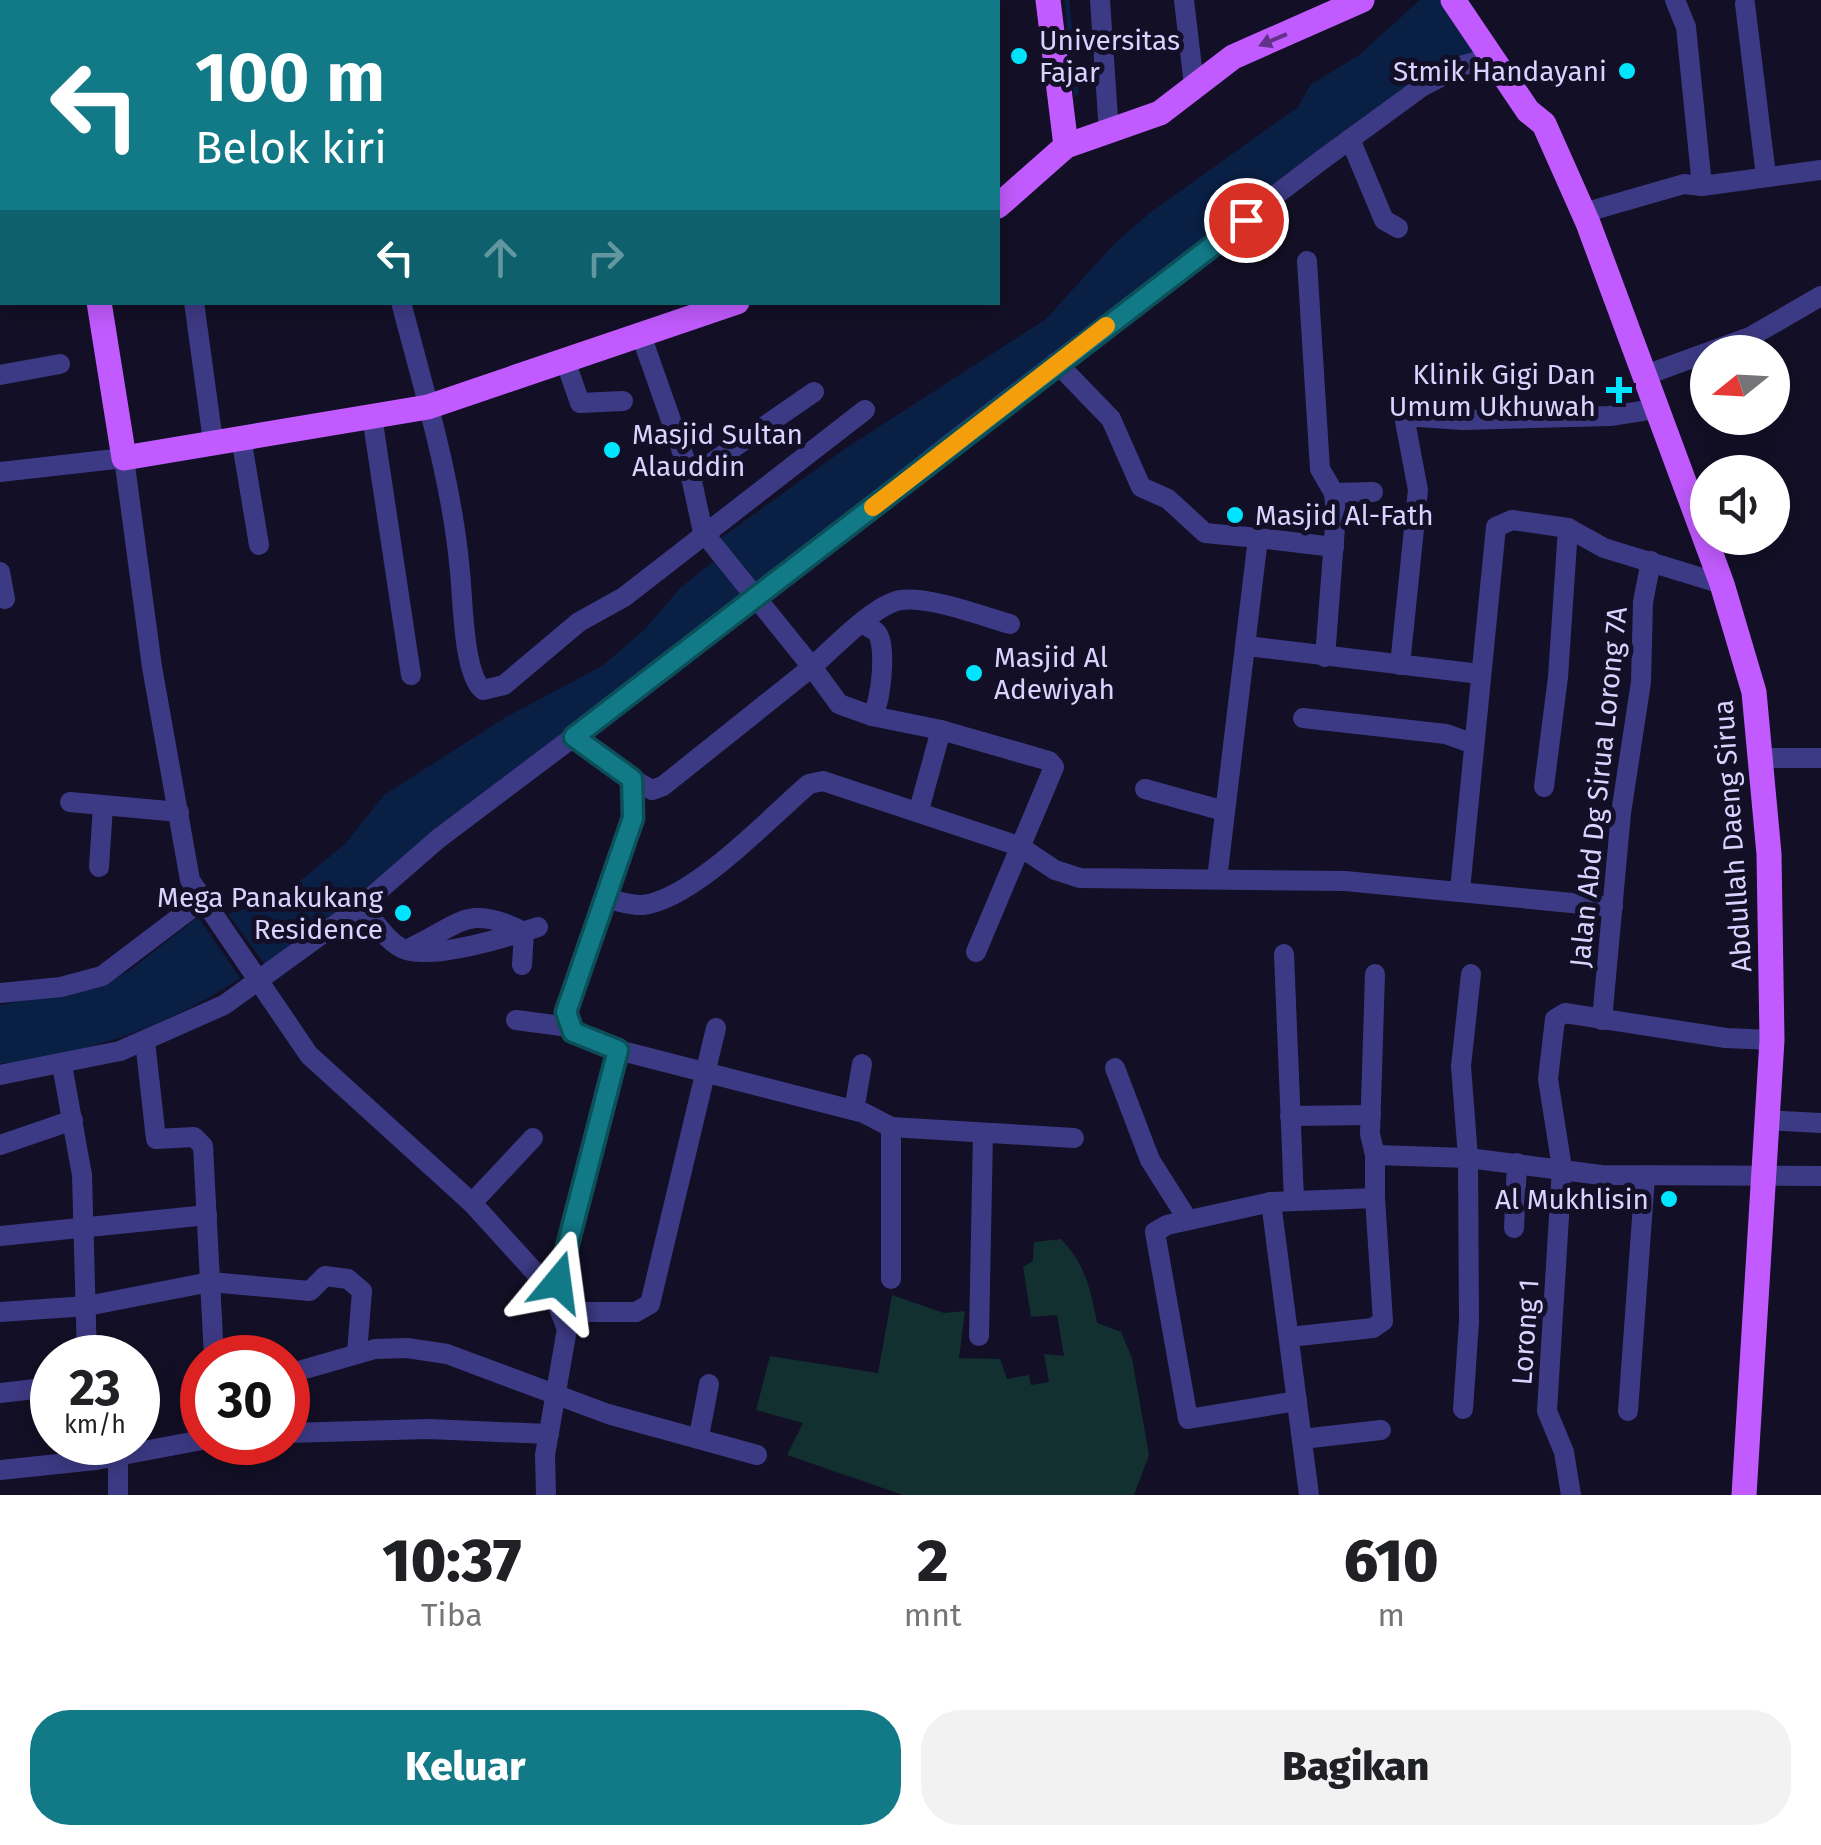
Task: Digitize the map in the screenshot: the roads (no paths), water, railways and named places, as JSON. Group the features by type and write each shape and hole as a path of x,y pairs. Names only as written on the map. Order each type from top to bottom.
{"main road":[{"path":"1048,0 1085,140"},
{"path":"1000,204 1085,140 1160,113 1234,57 1362,0"},
{"name":"Abdullah Daeng Sirua","path":"1453,0 1528,111 1544,124 1585,218 1722,584 1748,666 1762,758 1771,903 1772,1040 1764,1120 1744,1495"},
{"path":"1472,0 1542,103 1544,124"},
{"path":"99,305 124,458 428,407 641,335 694,309"}],"street":[{"path":"1085,140 1100,0"},
{"path":"1184,0 1194,85"},
{"path":"1675,0 1686,26 1702,186"},
{"path":"1745,4 1766,176"},
{"path":"0,1075 62,1065 145,1041 224,1005 255,978 361,906 438,839 1350,139 1436,78 1493,57"},
{"path":"1350,139 1384,220 1398,228"},
{"path":"1585,218 1694,193 1702,186 1821,170"},
{"path":"1307,261 1320,468 1334,493 1325,656"},
{"path":"1642,376 1750,337 1821,296"},
{"path":"194,305 213,442"},
{"path":"402,305 428,407 458,554 467,646 480,689 504,685 578,622 624,598 865,410"},
{"path":"641,335 691,477 706,536 839,704 1053,764 1039,807 976,952"},
{"path":"565,360 580,403 623,402"},
{"path":"1056,362 1111,419 1141,486 1165,498 1205,533 1334,547"},
{"path":"0,375 60,364"},
{"path":"691,477 814,392"},
{"path":"1400,665 1418,490 1404,416 1463,420 1610,416 1655,409"},
{"path":"372,416 411,674"},
{"path":"240,437 259,545"},
{"path":"0,472 124,458 152,668 190,880 309,1055 472,1203 552,1291 567,1329 548,1434 546,1495"},
{"path":"1334,493 1374,492"},
{"path":"1460,890 1471,742 1494,532 1501,522 1568,528 1604,548 1722,584"},
{"path":"1544,787 1558,676 1568,528"},
{"path":"1217,878 1258,538"},
{"name":"Jalan Abd Dg Sirua Lorong 7A","path":"1602,1020 1621,812 1641,682 1643,602 1651,561"},
{"path":"0,572 5,599"},
{"path":"574,737 652,790 663,786 894,602 906,600 1010,624"},
{"path":"862,624 877,634 881,646 879,704 872,716"},
{"path":"1246,646 1480,674"},
{"path":"1303,718 1446,734 1471,742"},
{"path":"919,810 941,730"},
{"path":"1762,758 1821,758"},
{"path":"570,1027 566,1012 633,818 632,779"},
{"path":"604,898 642,905 675,892 709,871 816,781 919,810 1019,846 1055,870 1080,878 1217,878 1460,890 1614,908"},
{"path":"1145,789 1224,811"},
{"path":"70,802 179,812"},
{"path":"98,867 103,806"},
{"path":"0,993 61,987 102,976 205,905"},
{"path":"361,906 406,950 433,951 531,929 522,965"},
{"path":"1284,954 1294,1200"},
{"path":"1290,1337 1373,1328 1383,1321 1371,1115 1375,974"},
{"path":"1463,1409 1469,1322 1468,1158 1461,1066 1471,974"},
{"name":"Lorong 1","path":"1571,1495 1564,1452 1547,1411 1562,1168 1560,1131 1548,1078 1555,1019 1565,1013 1602,1020"},
{"path":"516,1020 570,1027 618,1050 854,1110 890,1127 1074,1138"},
{"path":"1602,1020 1726,1038 1772,1040"},
{"path":"563,1312 636,1312 650,1304 716,1028"},
{"path":"145,1041 156,1139 194,1137 202,1143 213,1335"},
{"path":"552,1291 562,1274 618,1050"},
{"path":"854,1110 862,1064"},
{"path":"62,1065 73,1120 84,1228 86,1335"},
{"path":"1115,1068 1150,1160 1188,1220"},
{"path":"1290,1116 1371,1115"},
{"path":"0,1145 73,1120"},
{"path":"1764,1120 1821,1123"},
{"path":"890,1127 891,1279"},
{"path":"979,1336 983,1133"},
{"path":"472,1203 533,1138"},
{"path":"1376,1155 1468,1158 1645,1177 1821,1176"},
{"path":"1514,1228 1517,1163"},
{"path":"1628,1411 1645,1177"},
{"path":"1296,1401 1188,1419 1154,1236 1166,1225 1271,1202 1375,1198"},
{"path":"1271,1202 1309,1495"},
{"path":"0,1236 207,1215"},
{"path":"0,1312 86,1306 210,1282 310,1291 320,1277 348,1279 362,1291 357,1353"},
{"path":"310,1367 394,1347 446,1354 608,1414 757,1455"},
{"path":"699,1436 709,1384"},
{"path":"0,1394 30,1390"},
{"path":"310,1433 394,1429 548,1434"},
{"path":"1302,1439 1381,1430"},
{"path":"0,1470 30,1464"},
{"path":"118,1465 118,1495"}],"water":[{"path":"1420,0 1446,0 1480,49 1450,62 875,490 266,966 228,914 279,898 344,845 384,795 506,717 602,666 645,629 680,588 726,551 718,540 843,450 1046,319 1115,243 1151,212 1298,107 1310,85 1359,55"},
{"path":"198,917 240,978 184,1011 126,1036 65,1053 0,1064 0,1005 82,989 129,971"}],"waterway":[{"path":"1067,0 1076,93"}],"place":[{"name":"Universitas Fajar","path":"1019,56"},
{"name":"Stmik Handayani","path":"1627,71"},
{"name":"Klinik Gigi Dan Umum Ukhuwah","path":"1619,390"},
{"name":"Masjid Sultan Alauddin","path":"612,450"},
{"name":"Masjid Al-Fath","path":"1235,515"},
{"name":"Masjid Al Adewiyah","path":"974,673"},
{"name":"Mega Panakukang Residence","path":"403,913"},
{"name":"Al Mukhlisin","path":"1669,1199"}]}
